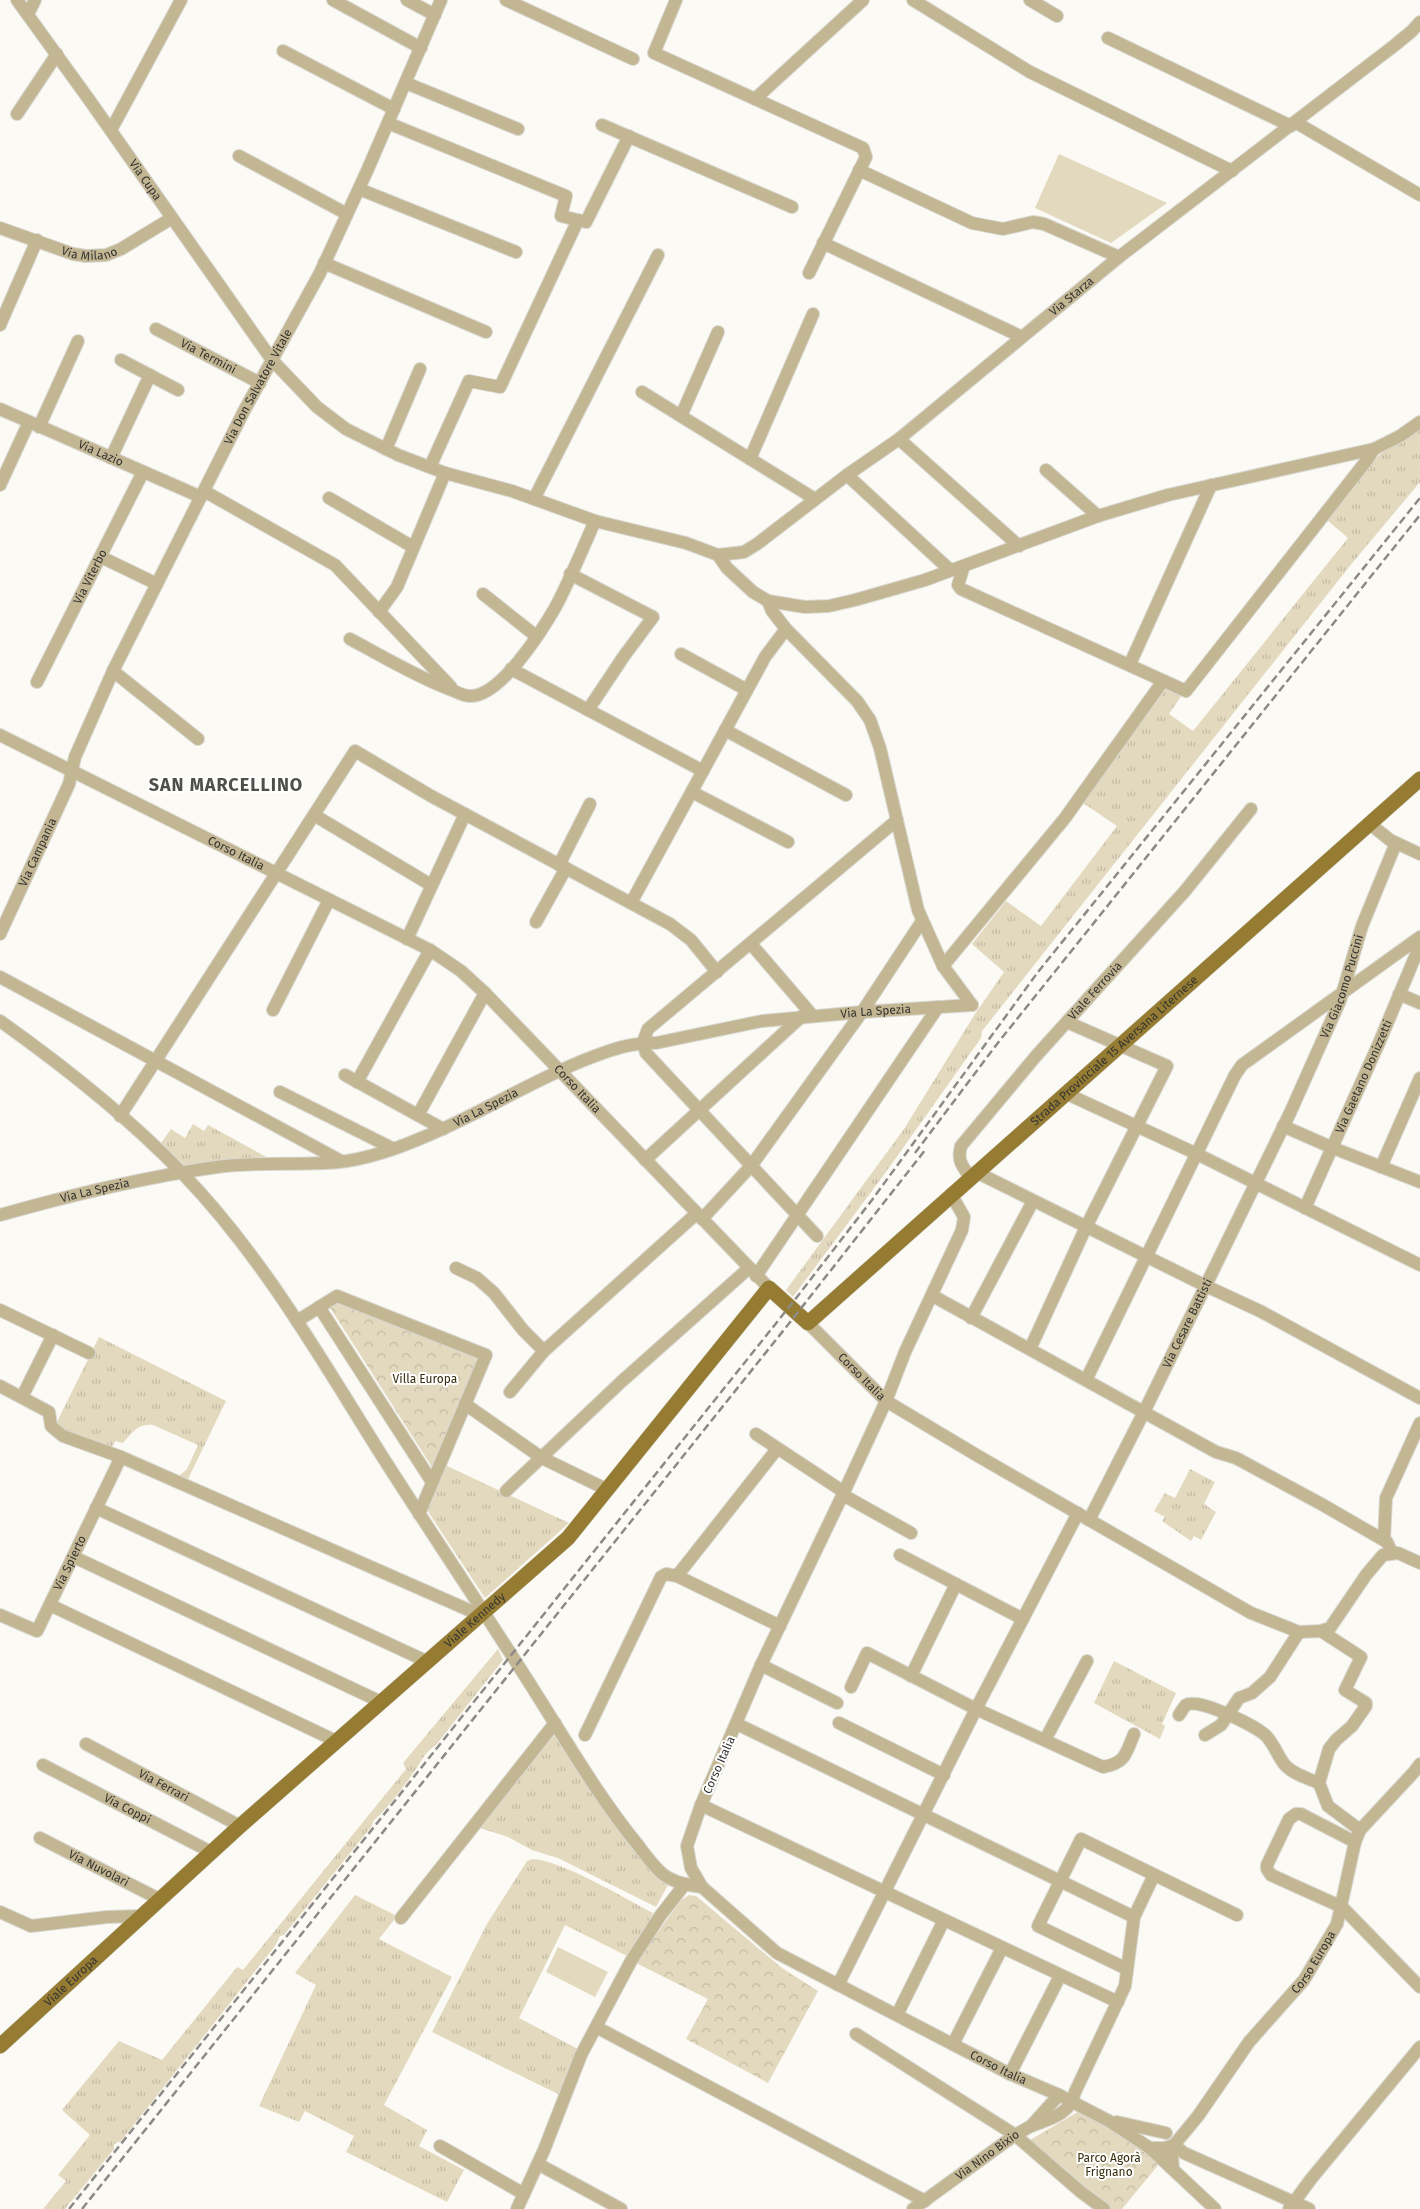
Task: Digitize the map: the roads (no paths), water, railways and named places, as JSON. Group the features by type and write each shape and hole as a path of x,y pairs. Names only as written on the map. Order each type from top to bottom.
{"main road":[{"name":"Strada Provinciale 15 Aversana Liternese","path":"808,1323 973,1174 1420,780"},
{"name":"Corso Italia","path":"769,1288 808,1323"},
{"name":"Viale Kennedy","path":"141,1916 426,1661 568,1538 769,1288"},
{"name":"Viale Europa","path":"0,2046 141,1916"}],"street":[{"name":"Via Cupa","path":"17,0 111,130 272,360 317,407 346,429 386,449 445,473 534,499 596,521 686,544 718,555"},
{"path":"28,14 35,0"},
{"path":"111,130 181,0"},
{"path":"333,0 420,48"},
{"path":"407,0 435,14"},
{"name":"Via Don Salvatore Vitale","path":"73,771 75,757 113,671 202,494 324,263 359,189 441,0"},
{"path":"506,0 633,59"},
{"path":"676,0 654,53 863,148 866,156 809,273"},
{"path":"755,99 863,0"},
{"path":"913,0 1030,72 1232,172"},
{"path":"1030,0 1057,16"},
{"name":"Via Starza","path":"718,555 744,552 758,544 846,475 899,439 1119,257 1417,29"},
{"path":"1108,38 1293,124 1420,194"},
{"path":"283,51 394,109"},
{"path":"17,114 57,54"},
{"path":"406,83 518,129"},
{"path":"388,123 566,196 561,216 586,222 629,136"},
{"path":"602,124 792,207"},
{"path":"239,156 347,214"},
{"path":"859,170 972,223 1003,229 1033,222 1044,224 1119,257"},
{"path":"359,189 516,252"},
{"name":"Via Milano","path":"0,228 73,254 106,256 172,218"},
{"path":"430,467 469,381 500,387 578,220"},
{"path":"0,325 37,240"},
{"path":"823,243 1022,337"},
{"path":"534,499 658,255"},
{"path":"324,263 486,332"},
{"path":"750,459 813,314"},
{"name":"Via Termini","path":"156,329 260,383"},
{"path":"681,416 718,332"},
{"path":"0,485 78,341"},
{"path":"121,360 178,390"},
{"path":"386,449 420,369"},
{"path":"111,458 150,375"},
{"path":"642,392 816,499"},
{"name":"Via Lazio","path":"0,409 143,472 202,494 335,565 455,691"},
{"path":"718,555 727,568 752,592 768,600 805,607 829,606 925,580 1098,516 1168,495 1374,449 1400,436 1420,422"},
{"path":"899,439 1019,546"},
{"path":"964,566 958,585 961,589 1186,691 1374,449"},
{"path":"1046,470 1098,516"},
{"name":"Via Viterbo","path":"37,682 143,472"},
{"path":"379,612 397,587 445,473"},
{"path":"846,475 950,570"},
{"path":"1130,664 1211,485"},
{"path":"329,498 413,547"},
{"path":"350,639 406,671 469,696 482,694 499,684 555,608 596,521"},
{"path":"101,557 157,584"},
{"path":"570,574 654,617 624,656 588,710"},
{"path":"483,594 536,636"},
{"path":"768,600 772,611 786,629 857,701 870,720 880,748 922,921 943,966 1065,818 1163,681"},
{"path":"632,903 746,690 765,657 786,629"},
{"path":"681,654 746,690"},
{"path":"511,669 703,772"},
{"path":"113,671 198,739"},
{"path":"725,730 846,795"},
{"name":"Corso Italia","path":"0,736 430,950 461,971 485,993 769,1288"},
{"path":"120,1116 355,751 466,814 670,924 691,940 717,972"},
{"name":"Via Campania","path":"0,934 69,784 73,771"},
{"path":"692,792 788,842"},
{"path":"536,922 590,804"},
{"name":"Viale Ferrovia","path":"973,1174 960,1164 959,1154 961,1146 1036,1056 1185,891 1252,809"},
{"path":"407,939 466,814"},
{"path":"314,815 431,885"},
{"path":"817,1236 646,1053 643,1042 648,1029 897,820"},
{"path":"1370,824 1396,843 1420,854"},
{"name":"Via Giacomo Puccini","path":"1283,1126 1344,992 1362,926 1396,843"},
{"path":"273,1010 329,900"},
{"path":"510,1392 544,1351 699,1217 752,1166 862,1012 922,921"},
{"path":"1086,1380 1226,1093 1242,1065 1420,937"},
{"path":"645,1160 699,1109 807,1016 750,944"},
{"name":"Via Gaetano Donizzetti","path":"1305,1208 1333,1148 1420,945"},
{"path":"358,1082 430,950"},
{"name":"Via La Spezia","path":"0,1215 89,1192 218,1167 328,1163 363,1158 443,1129 559,1070 618,1048 643,1042 656,1043 762,1021 807,1016 972,1005 943,966"},
{"path":"0,977 341,1161"},
{"path":"418,1115 485,993"},
{"path":"1399,994 1420,1004"},
{"path":"506,1491 621,1382 753,1272 798,1215 938,1007"},
{"path":"0,1021 51,1059 120,1116 183,1174 256,1261 297,1321 482,1613 613,1813 655,1866 666,1876 685,1884 702,1887"},
{"path":"1030,1349 1086,1227 1167,1066 1067,1022"},
{"path":"345,1075 443,1129"},
{"path":"1381,1167 1420,1078"},
{"path":"280,1092 392,1148"},
{"path":"1065,1093 1197,1154 1420,1265"},
{"path":"1283,1126 1420,1182"},
{"name":"Via Cesare Battisti","path":"838,1985 976,1709 1024,1619 1144,1412 1283,1126"},
{"path":"973,1174 1033,1201 1286,1324 1420,1398"},
{"path":"951,1194 964,1217 964,1223 933,1296 904,1352 886,1401 1251,1612 1299,1632 1321,1631 1330,1628 1382,1555 1392,1553 1407,1555 1420,1563"},
{"path":"971,1318 1033,1201"},
{"path":"456,1268 477,1278 494,1293 523,1330 544,1351"},
{"path":"297,1321 337,1296 486,1355 419,1514"},
{"path":"933,1296 1216,1452 1236,1458 1323,1504 1387,1542 1392,1553"},
{"path":"319,1307 432,1482"},
{"path":"0,1310 89,1353"},
{"name":"Corso Italia","path":"808,1323 886,1401 844,1494 761,1665 701,1805 687,1846 691,1868 702,1887 777,1953 1010,2074 1059,2095 1109,2121 1150,2148 1215,2209"},
{"path":"22,1397 53,1335"},
{"path":"0,1386 49,1412 51,1426 63,1436 121,1457 482,1613"},
{"path":"465,1404 542,1458 608,1490"},
{"path":"1384,1540 1386,1498 1420,1423"},
{"path":"756,1434 844,1494 911,1533"},
{"path":"677,1576 778,1449"},
{"name":"Via Spierto","path":"0,1615 37,1631 121,1457"},
{"path":"96,1508 426,1661"},
{"path":"900,1555 1024,1619"},
{"path":"74,1557 381,1702"},
{"path":"585,1734 661,1578 666,1574 677,1576 780,1626"},
{"path":"911,1676 956,1584"},
{"path":"50,1605 336,1741"},
{"path":"1321,1631 1360,1657 1345,1690 1366,1703 1366,1706 1352,1726 1329,1749 1319,1783 1328,1806 1358,1836"},
{"path":"1205,1735 1221,1725 1230,1715 1239,1698 1252,1692 1270,1677 1299,1632"},
{"path":"851,1687 867,1653 976,1709 1103,1767 1116,1764 1123,1759 1134,1734"},
{"path":"1045,1740 1087,1661"},
{"path":"761,1665 838,1704"},
{"path":"1179,1715 1186,1705 1193,1704 1230,1715 1265,1735 1274,1749 1279,1752 1285,1766 1295,1773 1319,1783"},
{"path":"401,1918 555,1723"},
{"path":"839,1723 944,1775"},
{"path":"737,1724 1134,1917"},
{"name":"Via Ferrari","path":"86,1744 240,1826"},
{"name":"Via Coppi","path":"43,1766 212,1852"},
{"path":"1358,1836 1418,1771"},
{"path":"701,1805 1118,2002"},
{"path":"1358,1836 1301,1814 1296,1814 1289,1819 1266,1867 1272,1874 1342,1907 1420,1987"},
{"name":"Corso Europa","path":"1186,2131 1249,2042 1304,1980 1337,1924 1358,1836"},
{"name":"Via Nuvolari","path":"40,1838 159,1899"},
{"path":"1127,1969 1038,1926 1081,1839 1237,1916"},
{"path":"1031,2126 1058,2116 1073,2102 1074,2092 1124,1986 1134,1917 1154,1875"},
{"path":"517,2209 538,2164 581,2055 631,1961 660,1916 685,1884"},
{"path":"0,1912 30,1926 107,1916 141,1916"},
{"path":"897,2015 944,1920"},
{"path":"953,2044 1002,1948"},
{"path":"1010,2074 1060,1976"},
{"path":"596,2027 925,2200"},
{"path":"856,2034 1014,2135 1104,2209"},
{"path":"1291,2206 1420,2047"},
{"name":"Via Nino Bixio","path":"913,2209 1014,2135 1031,2126 1059,2095"},
{"path":"1109,2121 1166,2133 1186,2131"},
{"path":"1173,2169 1172,2156 1174,2145 1186,2131"},
{"path":"1150,2148 1156,2138 1166,2133"},
{"path":"1174,2145 1184,2153 1291,2206 1309,2209"},
{"path":"1150,2148 1165,2148 1174,2145"},
{"path":"440,2146 524,2194"},
{"path":"538,2164 621,2209"}],"railway":[{"path":"69,2209 797,1297 872,1200 1038,972 1420,498"},
{"path":"915,1153 997,1044 1420,515"},
{"path":"82,2209 791,1321 926,1149"}],"district":[{"name":"SAN MARCELLINO","path":"226,785"}],"park label":[{"name":"Villa Europa","path":"425,1379"},
{"name":"Parco Agorà Frignano","path":"1109,2165"}]}
